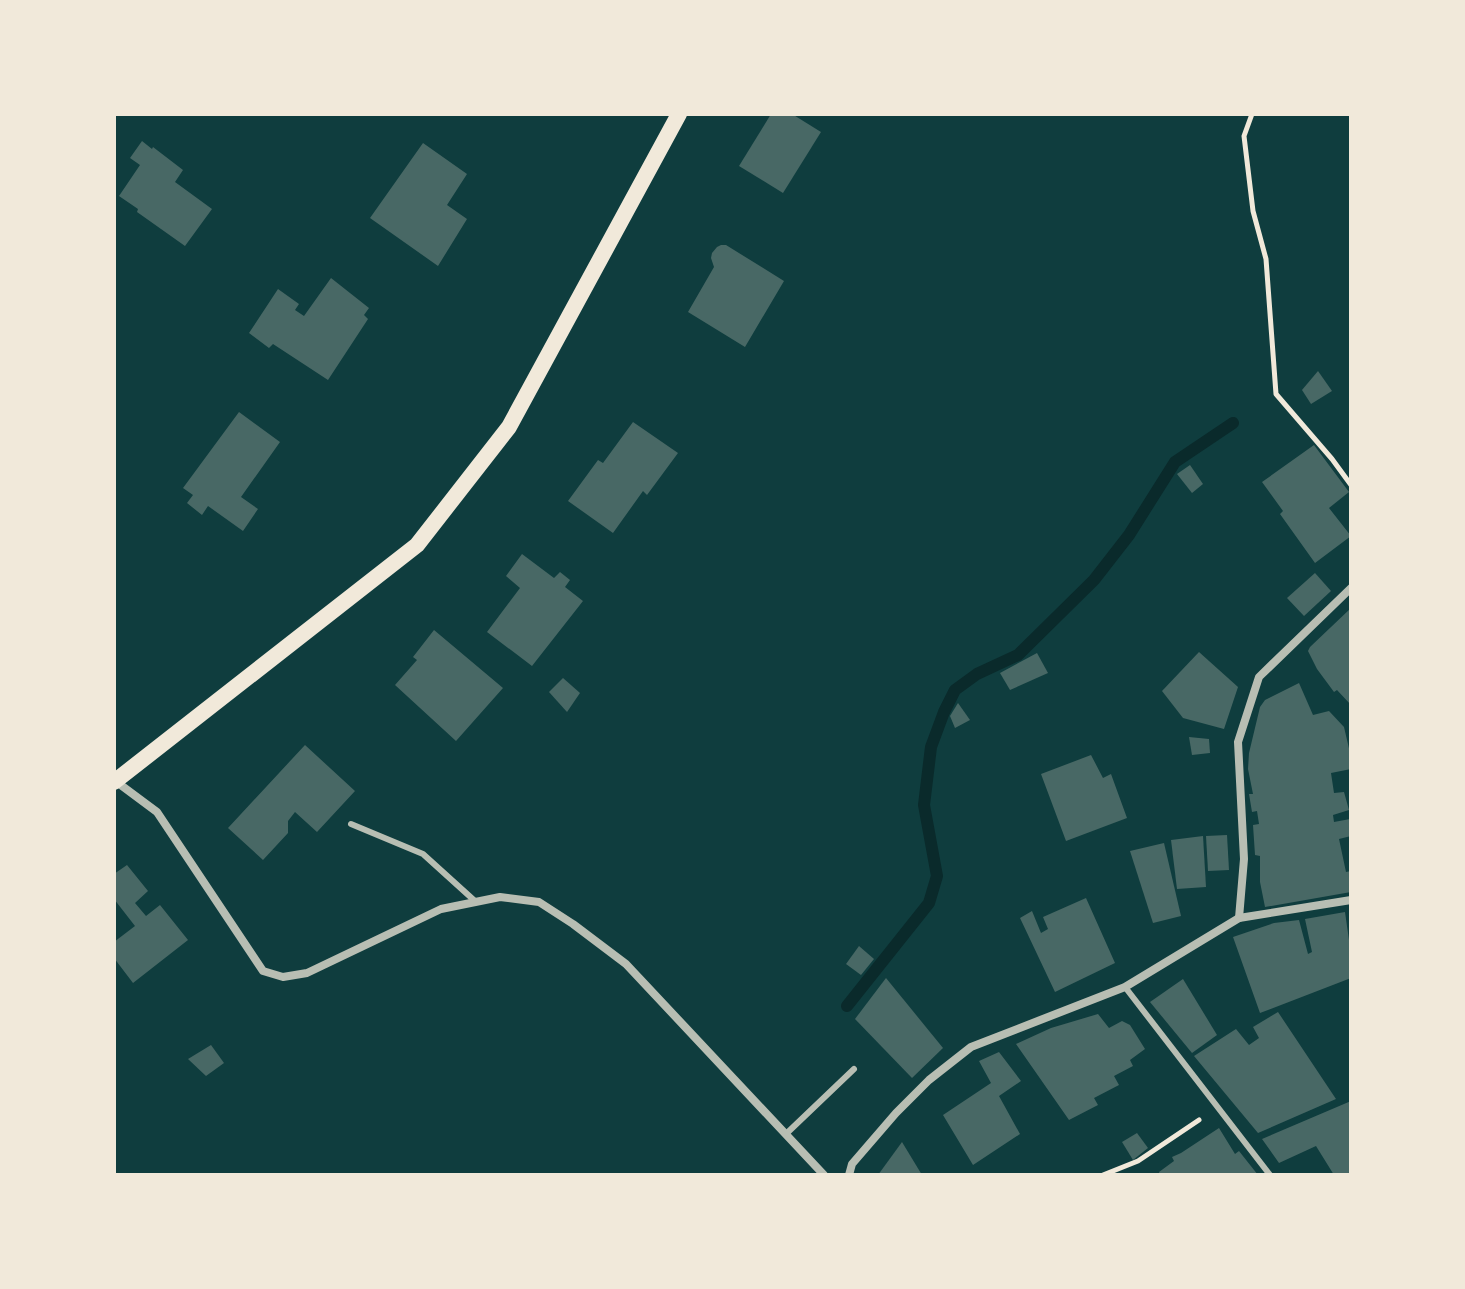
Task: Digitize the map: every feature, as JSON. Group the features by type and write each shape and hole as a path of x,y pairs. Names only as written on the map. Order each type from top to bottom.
{"main road":[{"path":"115,781 417,545 509,427 679,114"}],"street":[{"path":"1239,918 1244,859 1238,742 1259,677 1351,588"},
{"path":"115,781 157,812 263,971 283,977 307,973 441,909 500,897 539,902 626,964 824,1175"},
{"path":"849,1175 852,1164 896,1113 929,1080 971,1047 1125,987 1239,918 1351,900"}],"lane":[{"path":"351,824 423,854 476,902"},
{"path":"1125,987 1270,1175"},
{"path":"787,1133 854,1069"}],"path":[{"path":"1252,114 1244,136 1253,211 1266,259 1276,394 1351,485"},
{"path":"1103,1175 1138,1161 1219,1107"}],"building":[{"path":"771,114 792,114 821,132 783,193 739,166"},
{"path":"142,141 183,170 175,182 212,209 185,246 119,196 140,165 130,158"},
{"path":"423,143 467,174 447,205 467,219 438,266 370,218"},
{"path":"721,245 726,245 784,281 745,347 688,312 714,267 712,253"},
{"path":"331,278 369,308 364,315 368,319 328,380 273,344 269,348 249,333 278,289 299,304 295,310 304,316"},
{"path":"1318,371 1332,391 1311,404 1302,390"},
{"path":"239,412 280,442 241,497 258,509 243,531 208,506 202,515 187,503 193,495 183,488"},
{"path":"633,422 678,453 647,495 643,491 613,533 568,501 598,460 603,463"},
{"path":"1314,445 1349,492 1329,508 1351,536 1315,563 1280,514 1283,511 1262,482"},
{"path":"1190,465 1203,484 1192,493 1177,474"},
{"path":"522,554 554,578 560,572 570,580 565,587 583,601 532,666 487,632 520,588 506,576"},
{"path":"1315,573 1331,591 1304,616 1287,598"},
{"path":"1351,608 1351,705 1337,690 1334,692 1308,651"},
{"path":"434,630 503,688 456,741 395,685 417,660 413,657"},
{"path":"1199,652 1238,687 1224,729 1183,718 1162,691"},
{"path":"1037,653 1048,673 1010,690 1000,673"},
{"path":"563,678 580,693 567,712 549,692"},
{"path":"1299,683 1313,715 1329,711 1344,727 1351,769 1331,773 1334,793 1344,792 1349,810 1333,815 1334,822 1350,819 1351,823 1351,836 1339,839 1346,872 1351,871 1351,892 1265,907 1260,882 1260,856 1255,855 1253,825 1259,824 1257,811 1252,812 1249,794 1253,794 1248,769 1249,753 1260,707 1265,700"},
{"path":"958,703 970,720 955,728 950,716"},
{"path":"1189,737 1209,739 1210,753 1192,755"},
{"path":"305,745 355,791 317,832 295,812 288,821 288,833 263,860 228,828"},
{"path":"1091,755 1103,778 1111,774 1127,818 1066,841 1041,774"},
{"path":"1227,835 1229,870 1208,871 1206,836"},
{"path":"1203,836 1206,887 1177,889 1171,840"},
{"path":"1164,843 1181,916 1153,923 1130,851"},
{"path":"127,865 148,891 135,903 146,916 160,905 188,940 133,983 114,958 114,942 135,926 114,899 114,874"},
{"path":"1086,898 1115,963 1055,992 1020,918 1032,911 1041,933 1048,929 1043,917"},
{"path":"1345,912 1351,978 1260,1013 1233,937 1274,923 1299,920 1308,954 1312,952 1305,919"},
{"path":"859,946 874,959 861,975 846,964"},
{"path":"886,978 943,1048 912,1078 855,1019"},
{"path":"1183,979 1217,1035 1192,1053 1150,1002"},
{"path":"1278,1012 1336,1099 1258,1133 1194,1056 1236,1029 1249,1045 1259,1038 1253,1027"},
{"path":"1098,1014 1109,1028 1122,1021 1130,1025 1145,1049 1130,1060 1133,1066 1114,1076 1119,1085 1094,1098 1098,1105 1069,1120 1016,1044 1051,1028"},
{"path":"211,1045 224,1063 206,1076 188,1059"},
{"path":"999,1052 1021,1081 999,1096 1020,1134 973,1165 943,1115 991,1083 979,1061"},
{"path":"1351,1101 1351,1175 1334,1175 1316,1146 1279,1163 1262,1139"},
{"path":"1219,1128 1235,1154 1239,1151 1258,1175 1160,1175 1159,1172 1174,1161 1172,1157"},
{"path":"1137,1133 1148,1148 1133,1160 1122,1142"},
{"path":"902,1142 922,1175 878,1175"}],"waterway":[{"path":"847,1006 929,903 937,876 924,805 931,747 955,690 977,674 1018,655 1094,580 1129,535 1175,462 1233,423"}]}
